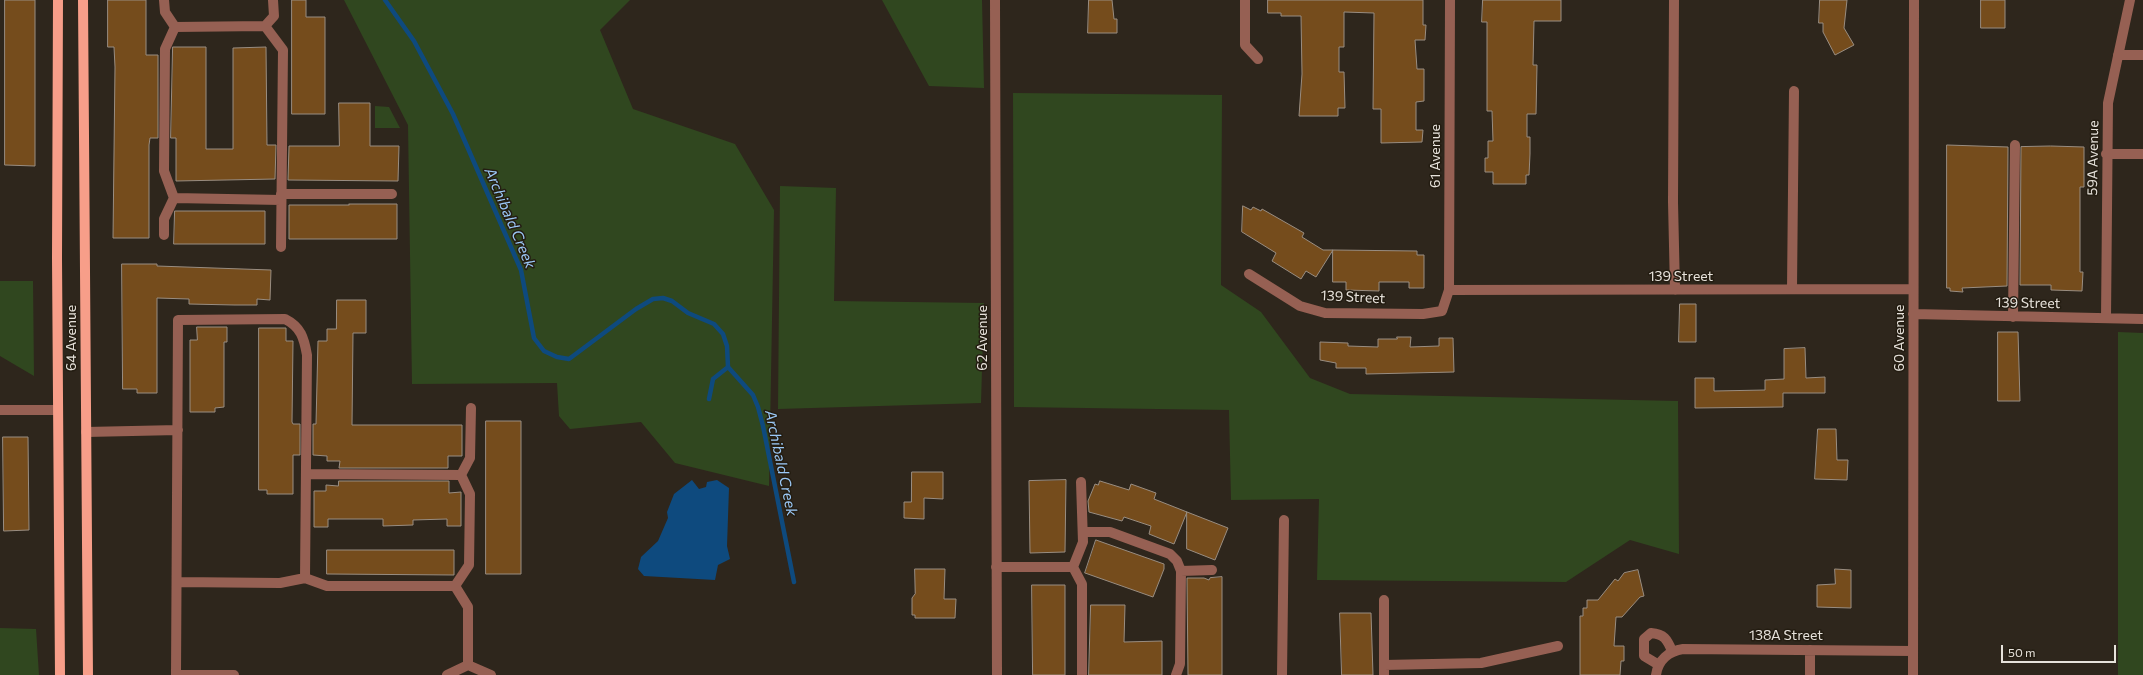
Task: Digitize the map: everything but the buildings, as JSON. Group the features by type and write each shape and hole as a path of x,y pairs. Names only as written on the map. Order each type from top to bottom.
{"main road":[{"name":"64 Avenue","path":"58,0 58,410 60,675"},
{"name":"64 Avenue","path":"83,0 88,675"}],"street":[{"path":"164,0 165,12 175,27"},
{"path":"175,27 265,26 274,16 273,0"},
{"name":"62 Avenue","path":"995,0 996,675"},
{"path":"1245,0 1245,45 1258,58"},
{"name":"61 Avenue","path":"1442,311 1449,290 1450,0"},
{"path":"1674,0 1673,202 1675,290"},
{"name":"60 Avenue","path":"1913,675 1914,0"},
{"name":"59A Avenue","path":"2106,318 2106,154 2108,103 2130,0"},
{"path":"265,26 283,50 281,248"},
{"path":"164,235 164,218 174,198 164,171 165,49 175,27"},
{"path":"2118,55 2143,55"},
{"path":"1792,288 1794,91"},
{"path":"2013,317 2015,145"},
{"path":"2106,154 2143,154"},
{"path":"174,198 392,194"},
{"name":"139 Street","path":"1249,274 1300,306 1325,313 1423,314 1442,311"},
{"name":"139 Street","path":"1449,290 1675,290 1792,288 1913,289"},
{"name":"139 Street","path":"1913,314 2143,319"},
{"path":"234,675 176,675 178,320 285,319 294,324 301,331 307,355 305,578"},
{"path":"455,586 469,565 470,494 462,475 470,458 471,408"},
{"path":"0,410 58,410"},
{"path":"86,432 178,430"},
{"path":"306,474 462,475"},
{"path":"1081,482 1083,542 1073,567 1082,584 1082,675"},
{"path":"1282,675 1284,520"},
{"path":"1083,532 1110,532 1170,554 1177,561 1181,571 1180,664 1176,675"},
{"path":"996,567 1073,567"},
{"path":"1181,571 1212,570"},
{"path":"177,582 280,583 305,578 327,586 455,586"},
{"path":"455,586 468,607 468,665"},
{"path":"1384,600 1384,670 1481,663 1558,646"},
{"path":"1651,633 1659,634 1667,639 1672,650 1659,666 1644,656 1644,640 1651,633"},
{"name":"138A Street","path":"1672,650 1913,650"},
{"path":"1810,650 1810,675"},
{"path":"447,675 468,665 491,675"}],"green space":[{"path":"344,0 630,0 600,30 633,109 735,144 774,210 769,486 675,463 641,422 570,429 559,416 557,383 412,384 408,125"},
{"path":"882,0 982,0 984,88 929,86"},
{"path":"1013,93 1222,95 1221,285 1261,312 1310,378 1350,394 1678,401 1679,554 1630,540 1566,582 1317,580 1319,499 1231,500 1229,410 1014,407"},
{"path":"375,106 389,107 400,128 375,128"},
{"path":"780,186 836,188 834,301 984,303 981,403 778,409"},
{"path":"0,281 33,281 34,376 0,356"},
{"path":"2118,332 2143,333 2143,675 2118,675"},
{"path":"0,628 36,629 39,675 0,675"}],"water":[{"path":"692,480 699,489 706,487 707,482 717,480 729,488 727,546 730,559 718,565 715,580 644,576 638,569 641,557 658,541 668,518 667,512 674,494"}],"waterway":[{"name":"Archibald Creek","path":"385,0 414,41 453,114 521,270 534,338 544,351 557,357 569,359 636,309 653,299 663,298 672,301 688,313 714,324 723,334 727,346 728,367 753,395 758,407 794,582"},
{"path":"709,399 713,379 728,367"}]}
